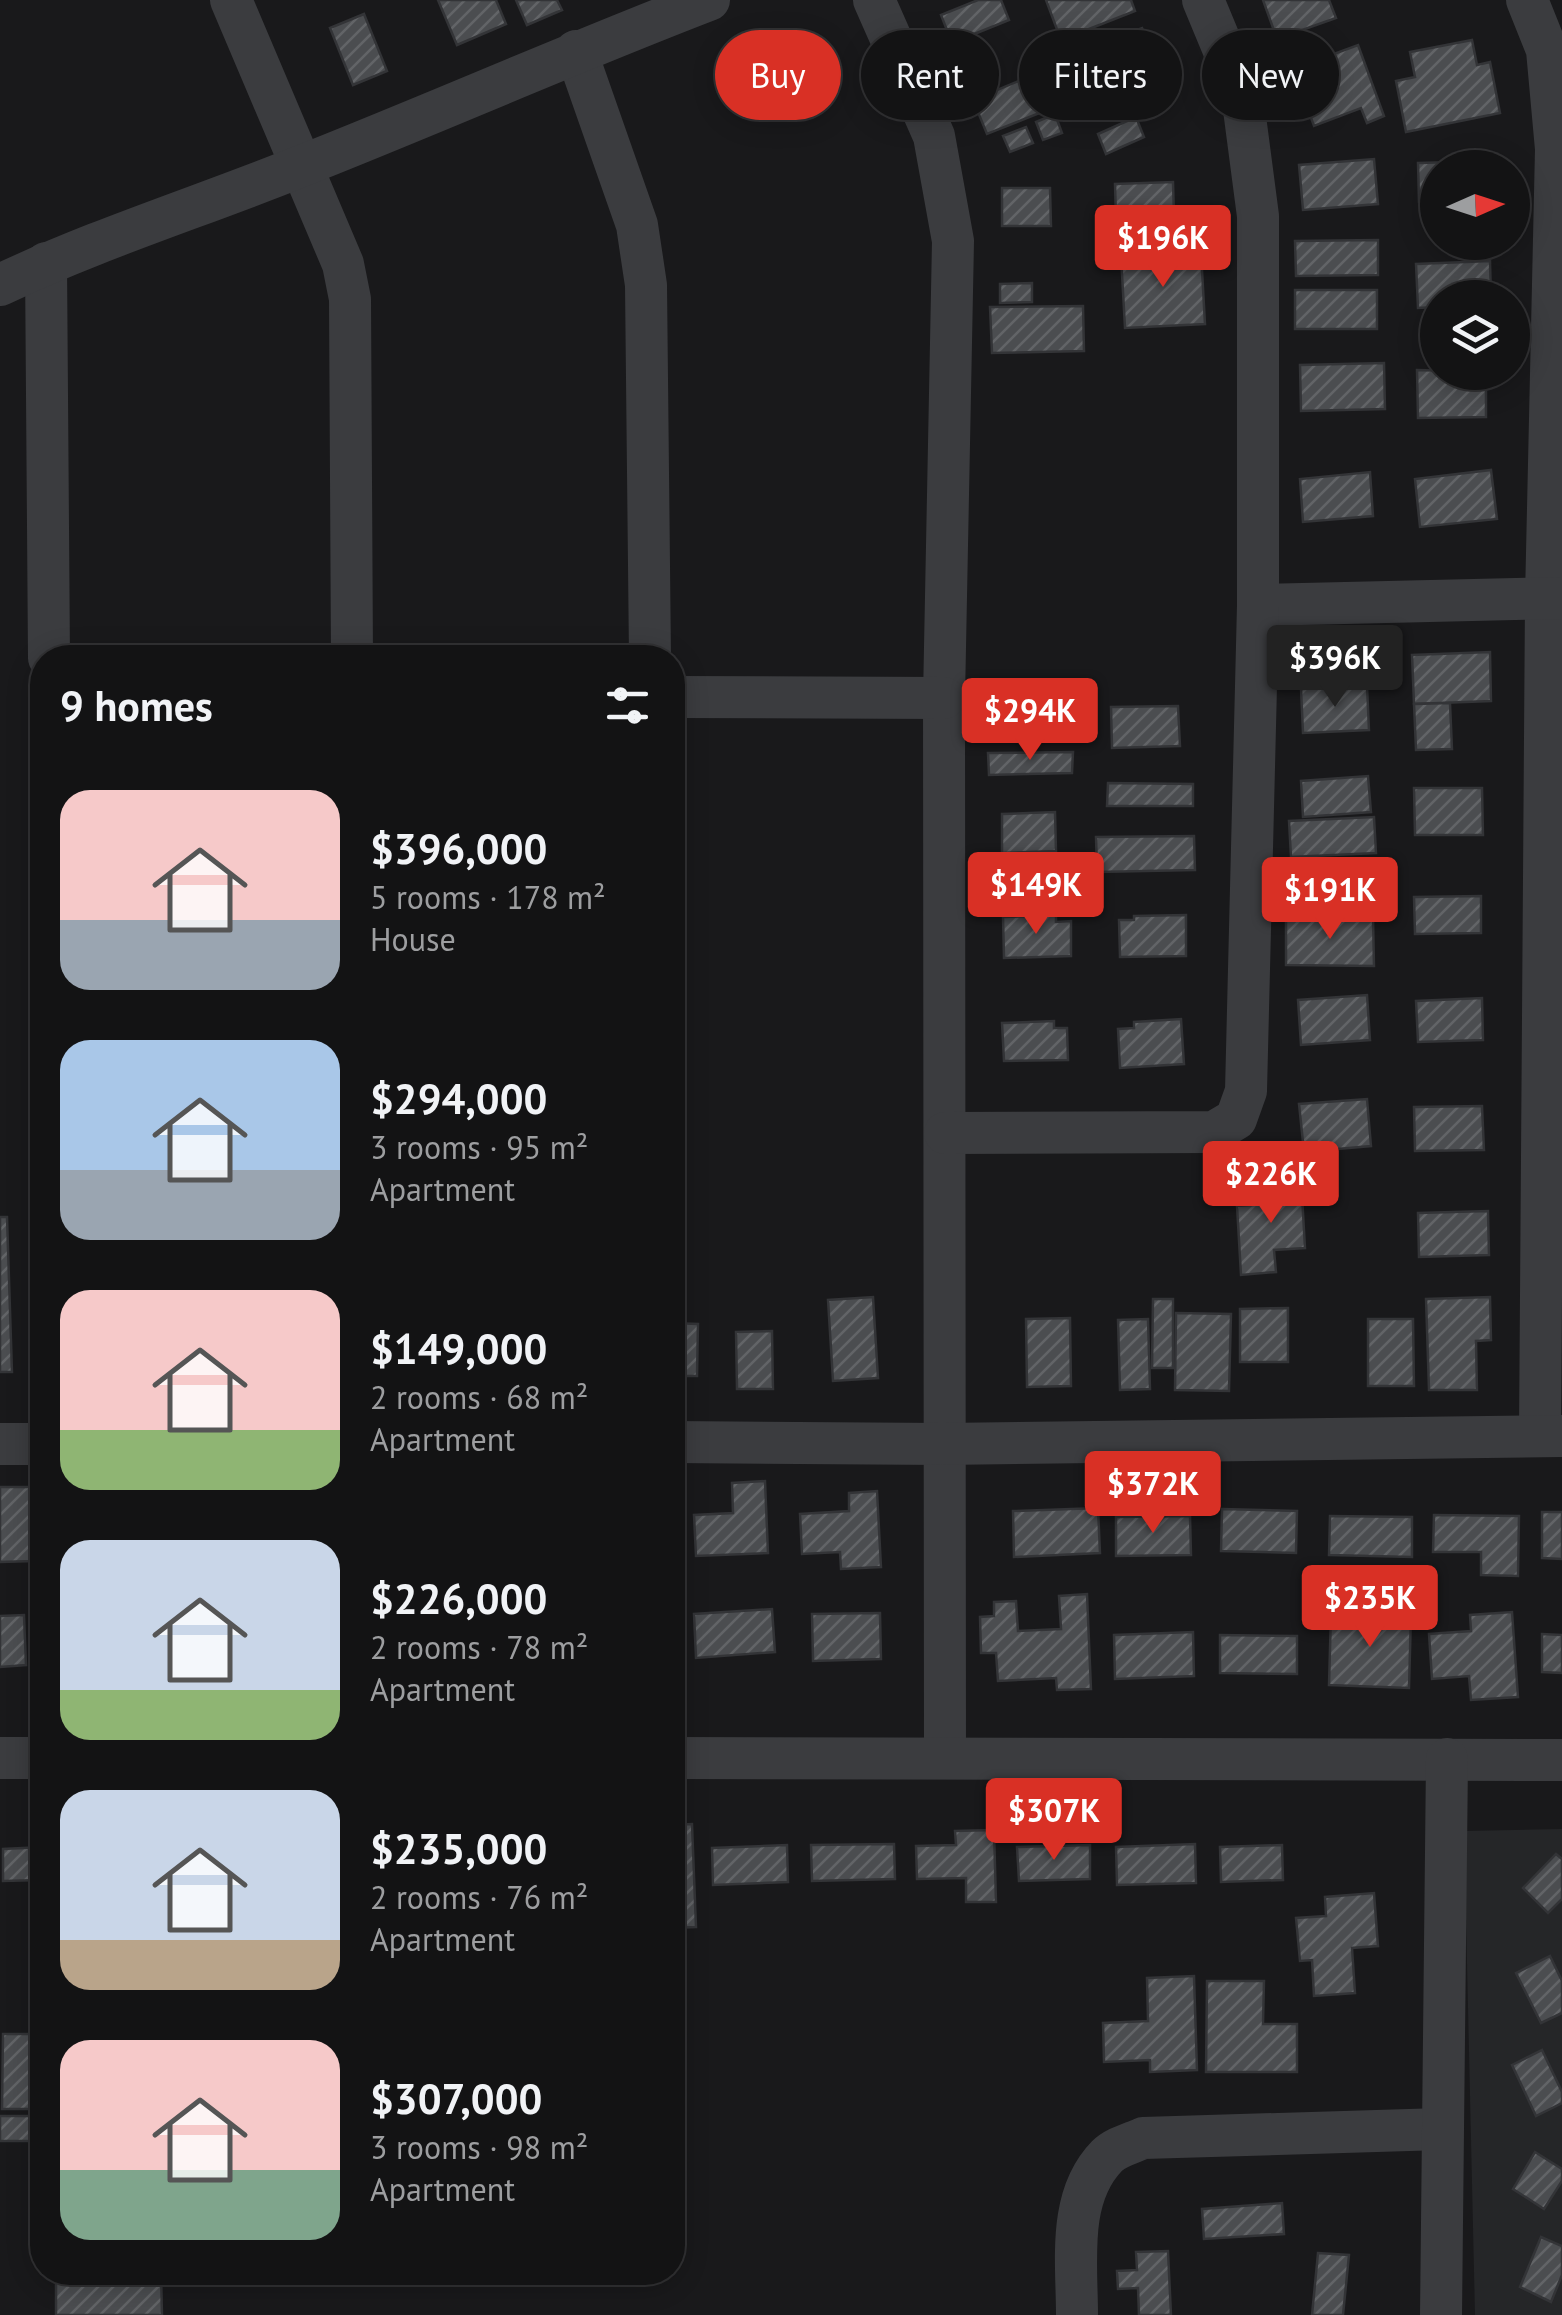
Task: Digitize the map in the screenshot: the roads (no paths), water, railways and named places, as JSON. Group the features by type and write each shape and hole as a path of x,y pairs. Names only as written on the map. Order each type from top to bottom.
{"street":[{"path":"230,0 342,264 350,299 352,645"},
{"path":"0,285 46,263 299,167 709,0"},
{"path":"874,0 934,136 953,241 944,698 945,1758"},
{"path":"946,1133 1214,1132 1236,1118 1246,1091 1258,604 1258,216 1242,94 1203,0"},
{"path":"685,1442 942,1444 1551,1436 1556,149 1547,50 1527,0"},
{"path":"576,51 637,225 646,285 650,645"},
{"path":"46,263 48,645"},
{"path":"1258,604 1554,598"},
{"path":"685,696 944,698"},
{"path":"0,1444 30,1444"},
{"path":"0,1758 30,1758"},
{"path":"685,1758 1562,1760"},
{"path":"1441,2315 1447,1760"},
{"path":"1077,2315 1078,2223 1085,2186 1110,2153 1143,2138 1442,2128"}]}
